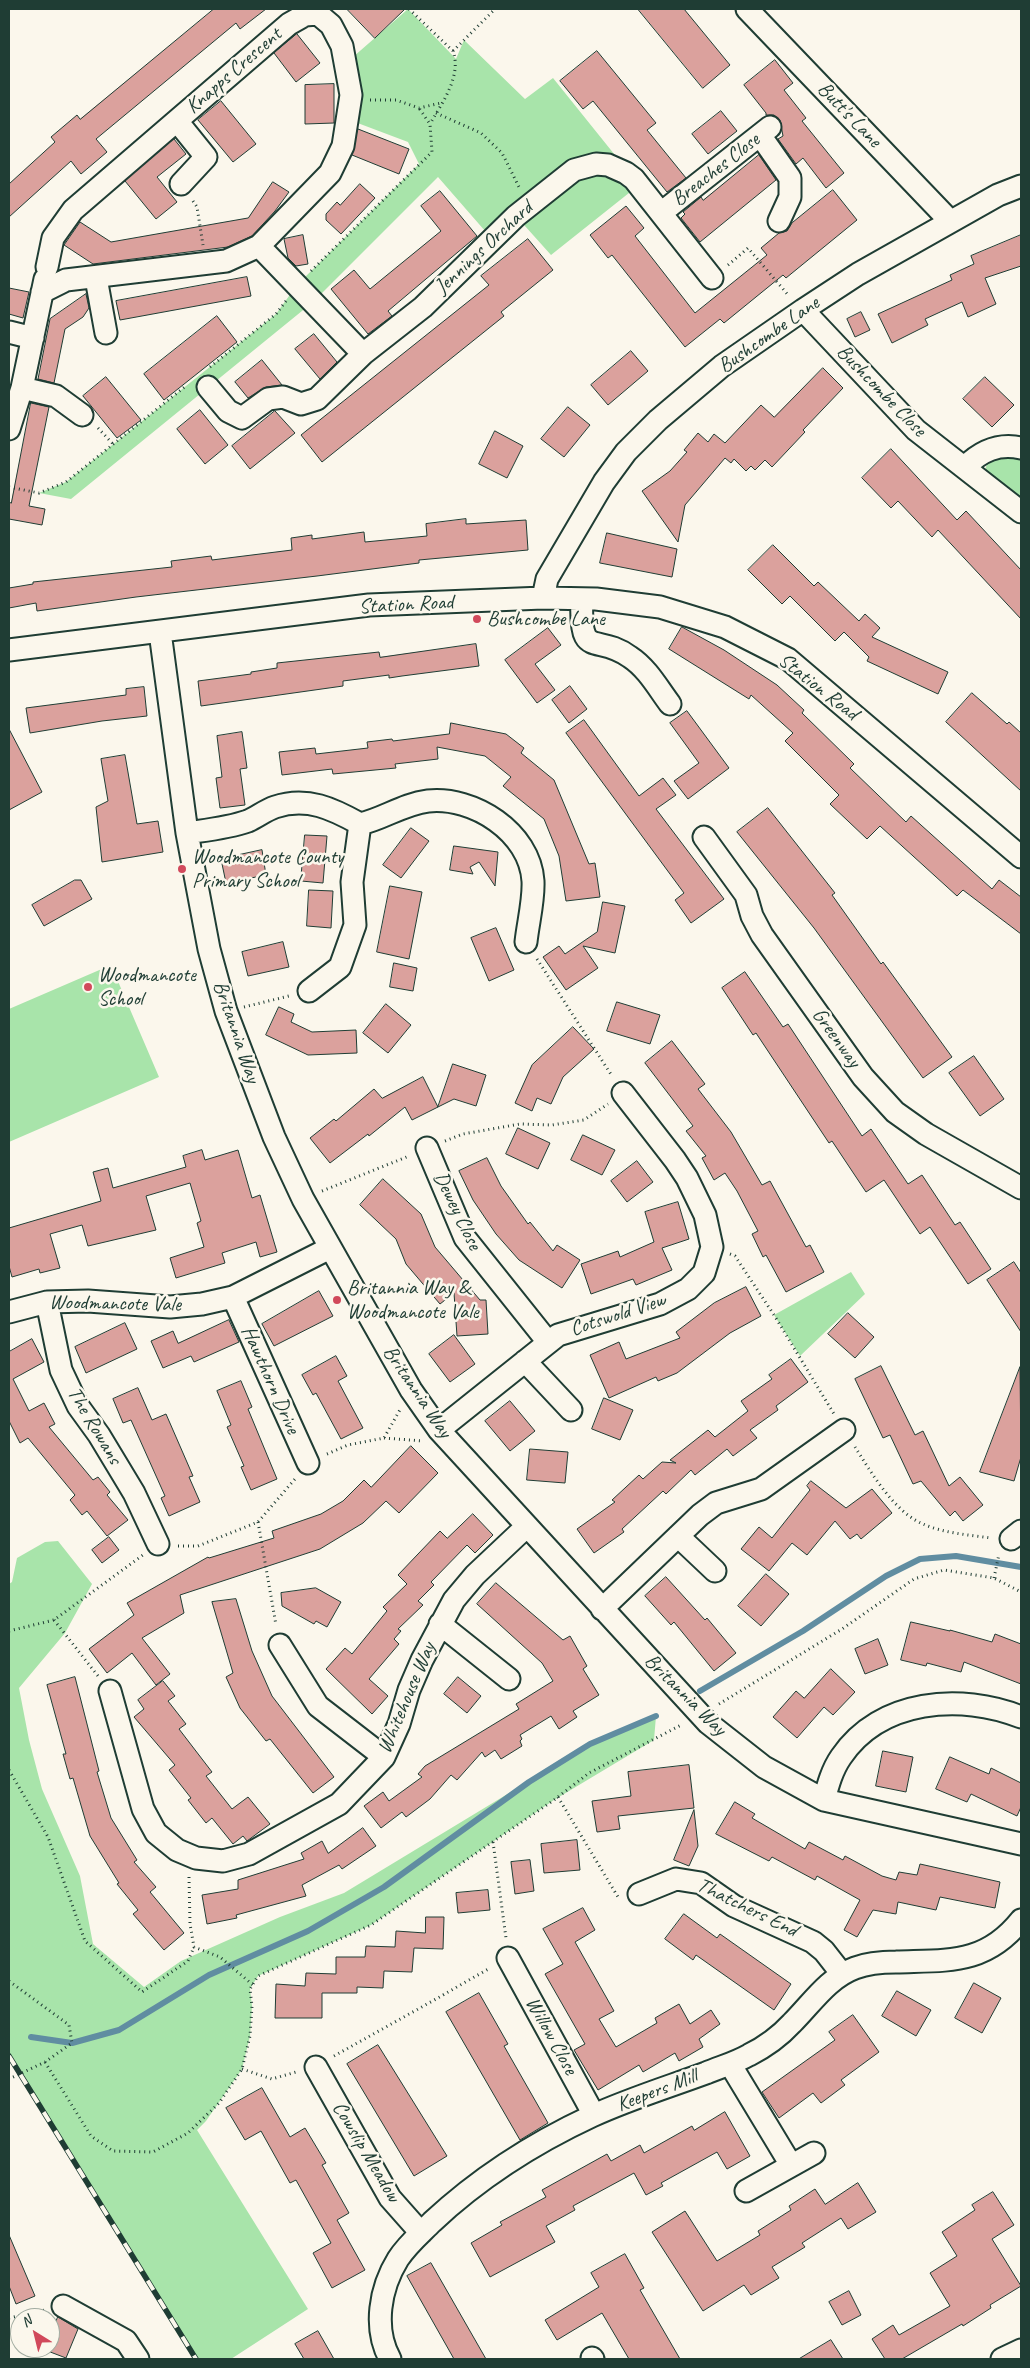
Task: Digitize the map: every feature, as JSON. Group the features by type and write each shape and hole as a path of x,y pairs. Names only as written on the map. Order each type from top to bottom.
{"street":[{"name":"Butt's Lane","path":"747,9 950,221"},
{"name":"Knapps Crescent","path":"318,14 331,25 342,46 350,99 343,146 330,173 259,246 226,261 96,278 66,280 42,292 53,238 73,210 288,24 305,15 318,14"},
{"path":"177,121 206,157 181,184"},
{"name":"Breaches Close","path":"661,213 765,131 790,178 790,197 779,221"},
{"name":"Jennings Orchard","path":"202,380 228,411 242,418 268,399 283,397 301,404 317,399 363,354 423,307 531,204 574,170 596,164 608,165 626,173 661,213 712,278"},
{"name":"Bushcombe Lane","path":"543,598 547,579 604,482 626,452 658,420 796,304 858,274 998,195 1021,186"},
{"path":"259,246 363,354"},
{"path":"47,267 66,280"},
{"path":"96,278 106,333"},
{"path":"9,429 22,388 42,292"},
{"name":"Bushcombe Close","path":"796,304 916,430 1021,512"},
{"path":"9,332 33,338"},
{"path":"22,388 56,396 82,415"},
{"path":"965,467 978,454 990,449 1002,446 1021,448"},
{"name":"Station Road","path":"9,650 369,605 543,598 582,599 660,607 725,627 788,659 1021,857"},
{"path":"582,599 581,625 587,639 592,644 620,650 632,658 643,668 670,704"},
{"name":"Britannia Way","path":"160,632 187,833 208,949 226,1011 274,1137 303,1199 411,1390 439,1430 700,1715 764,1767 824,1800 1021,1844"},
{"path":"187,833 232,825 249,820 276,807 299,803 325,806 360,824 374,821 398,809 428,801 458,803 487,814 512,835 529,864 533,881 526,942"},
{"path":"309,991 340,967 354,925 352,882 360,824"},
{"name":"Greenway","path":"704,837 746,895 752,916 762,935 863,1077 896,1112 926,1134 1021,1188"},
{"name":"Cotswold View","path":"439,1430 548,1342 575,1328 638,1312 660,1304 688,1289 704,1273 712,1248 705,1215 687,1178 623,1093"},
{"name":"Dewey Close","path":"428,1148 466,1238 548,1342"},
{"name":"Woodmancote Vale","path":"9,1312 46,1302 88,1301 170,1307 233,1297 330,1248"},
{"name":"Hawthorn Drive","path":"233,1297 308,1463"},
{"name":"The Rowans","path":"46,1302 61,1370 78,1406 99,1435 134,1493 158,1544"},
{"path":"526,1361 571,1410"},
{"path":"602,1609 700,1515 716,1503 761,1488 844,1430"},
{"name":"Whitehouse Way","path":"110,1691 148,1822 166,1842 189,1856 223,1861 249,1854 339,1804 384,1757 399,1724 409,1690 440,1624 454,1600 475,1574 528,1526"},
{"path":"678,1536 715,1571"},
{"path":"440,1624 509,1679"},
{"path":"280,1645 318,1706 384,1757"},
{"path":"824,1800 834,1769 849,1746 870,1727 896,1713 940,1704 971,1703 998,1707 1021,1717"},
{"name":"Thatchers End","path":"639,1894 676,1879 701,1883 734,1906 813,1942 824,1951 842,1974"},
{"name":"Keepers Mill","path":"390,2359 382,2338 380,2322 384,2288 398,2258 448,2208 504,2165 533,2146 594,2115 730,2064 762,2048 777,2037 825,1988 842,1974 868,1964 968,1958 992,1948 1013,1931 1021,1920"},
{"name":"Willow Close","path":"508,1958 594,2115"},
{"path":"730,2064 791,2165"},
{"name":"Cowslip Meadow","path":"316,2067 390,2198 421,2233"},
{"path":"746,2191 814,2153"},
{"path":"62,2306 126,2341 138,2359"},
{"path":"1002,2359 1021,2350"}],"path":[{"path":"409,9 453,52 456,68 430,124"},
{"path":"453,52 495,9"},
{"path":"350,99 396,100 419,108 441,103"},
{"path":"9,487 40,493 66,482 202,380 276,314 297,285 432,152 430,124 419,108"},
{"path":"436,112 481,133 495,146 502,153 516,183 531,204"},
{"path":"181,184 197,207 206,263"},
{"path":"712,278 748,248 796,304"},
{"path":"303,1199 463,1134 520,1124 552,1125 584,1120 623,1093 526,942"},
{"path":"226,1011 309,991"},
{"path":"712,1248 735,1256 779,1323 844,1430 872,1472 901,1510 922,1524 966,1535 1011,1541 996,1570 994,1578"},
{"path":"384,1438 411,1390"},
{"path":"9,1631 54,1620 158,1544 198,1546 258,1522 308,1463 348,1445 384,1438 421,1442 439,1430"},
{"path":"258,1522 280,1645"},
{"path":"45,2062 91,2136 113,2151 153,2152 188,2133 219,2103 242,2069 250,2036 252,2006 250,1990 258,1976 370,1925 558,1797 589,1773 700,1715 842,1629 914,1579 944,1570 994,1578 1021,1592"},
{"path":"54,1620 110,1691"},
{"path":"9,1770 48,1837 85,1941 142,1992 188,1961 194,1947 190,1924 189,1856"},
{"path":"558,1797 622,1904 639,1894"},
{"path":"242,2069 272,2079 316,2067 508,1958 493,1842"},
{"path":"194,1947 220,1957 253,1985"},
{"path":"9,1981 68,2025 72,2043 45,2062 9,2078"},
{"path":"9,2318 62,2306"}],"green space":[{"path":"408,9 456,59 464,40 525,99 553,78 639,185 551,255 516,216 492,239 438,177 313,302 71,499 39,493 66,482 276,314 297,285 419,164 408,142 347,119 345,64"},
{"path":"998,457 1021,458 1021,504 984,473 988,461"},
{"path":"111,965 159,1077 9,1142 9,1009"},
{"path":"851,1272 865,1294 800,1356 774,1315"},
{"path":"58,1541 92,1584 65,1633 19,1688 29,1740 42,1789 80,1876 93,1944 144,1987 181,1961 280,1917 344,1893 590,1744 656,1716 654,1740 554,1800 371,1925 258,1976 250,1989 252,2006 250,2036 242,2069 206,2121 197,2130 308,2309 231,2359 196,2359 9,2056 9,1584 12,1582 17,1558 45,1542"}],"building":[{"path":"214,9 266,9 240,29 236,23 96,139 107,152 81,174 71,161 9,217 9,184 55,142 51,137 77,115 80,119"},
{"path":"347,9 405,9 375,38"},
{"path":"638,9 684,9 730,65 703,88"},
{"path":"297,34 320,63 296,82 274,53"},
{"path":"597,51 656,123 647,130 686,178 667,192 593,101 583,109 560,81"},
{"path":"775,60 793,83 784,90 806,118 802,121 844,173 826,188 803,158 796,164 778,139 783,136 780,120 774,115 766,115 744,85"},
{"path":"334,84 334,123 305,124 305,85"},
{"path":"221,101 256,144 233,162 198,120"},
{"path":"721,111 737,131 708,154 692,134"},
{"path":"358,129 409,149 399,174 352,155"},
{"path":"174,139 186,154 157,177 177,202 156,219 125,181"},
{"path":"759,155 776,180 700,242 681,218 685,214 683,212 701,197 703,200"},
{"path":"273,182 289,192 275,211 252,236 228,247 93,264 64,245 80,222 111,242 248,218"},
{"path":"360,184 375,198 341,234 326,220 326,214 337,202 340,205"},
{"path":"833,190 857,220 786,278 783,275 724,323 720,319 685,347 612,255 608,258 590,235 626,206 644,228 635,236 695,313 767,255 761,248 779,233 787,231 792,223"},
{"path":"440,191 477,236 388,311 392,316 368,334 331,289 354,270 370,289 441,231 421,206"},
{"path":"303,235 308,264 296,266 288,258 284,239"},
{"path":"1021,235 1021,266 985,278 996,304 968,317 962,302 925,319 928,325 892,343 878,314 952,280 950,275 974,264 971,256"},
{"path":"528,239 553,270 501,312 504,316 322,462 301,435 489,285 481,276"},
{"path":"247,277 251,296 120,320 116,301"},
{"path":"9,288 29,292 23,318 9,314"},
{"path":"86,294 89,308 83,317 65,329 54,383 38,379 50,319"},
{"path":"861,312 870,330 855,337 847,319"},
{"path":"217,316 237,342 164,400 144,374"},
{"path":"314,334 337,362 320,379 295,349"},
{"path":"631,351 648,371 608,405 591,385"},
{"path":"262,360 282,385 266,387 248,398 235,382"},
{"path":"823,368 843,388 803,430 805,432 772,467 765,460 755,470 751,466 746,471 734,459 731,463 725,458 685,505 678,542 642,491 670,471 687,452 684,450 698,433 708,442 714,434 725,443 761,405 774,417"},
{"path":"106,377 141,420 117,438 83,396"},
{"path":"985,377 1014,405 992,427 963,399"},
{"path":"31,403 49,407 29,506 45,509 42,525 9,519 9,502 11,503"},
{"path":"568,407 590,425 564,457 541,439"},
{"path":"200,410 228,445 205,464 177,429"},
{"path":"275,411 295,433 250,469 232,446"},
{"path":"495,431 523,446 507,478 479,464"},
{"path":"891,449 957,520 966,511 1021,570 1021,619 938,530 932,537 898,501 891,508 862,478"},
{"path":"466,519 466,524 526,520 528,550 419,560 419,563 136,597 37,611 36,603 9,608 9,588 33,584 33,582 172,567 171,561 211,556 212,560 292,550 291,538 312,535 312,539 364,532 365,542 427,536 426,524"},
{"path":"607,533 677,549 672,577 600,563"},
{"path":"773,545 814,586 818,582 859,621 865,614 880,628 872,637 948,672 938,694 867,661 869,657 844,632 835,641 790,596 782,604 748,570"},
{"path":"682,627 724,650 777,685 804,710 802,713 854,764 850,768 906,822 911,816 992,889 999,880 1021,897 1021,934 963,890 957,896 880,826 867,839 830,804 839,795 785,741 793,733 751,695 749,699 669,649"},
{"path":"548,628 561,645 535,664 555,690 537,703 505,660"},
{"path":"476,644 479,666 389,678 389,675 343,681 343,686 201,706 198,681 251,674 251,672 277,668 277,663 379,652 380,657"},
{"path":"570,686 587,709 569,723 552,700"},
{"path":"144,687 147,716 102,721 30,733 26,708 126,695 126,689"},
{"path":"972,693 1007,724 1009,722 1021,733 1021,791 946,722"},
{"path":"687,711 729,768 688,799 674,781 699,763 670,723"},
{"path":"584,720 639,796 663,778 676,795 656,809 724,899 691,923 675,900 684,893 566,733"},
{"path":"451,723 506,734 524,748 521,753 554,780 589,864 595,863 600,897 566,901 559,856 544,819 503,786 511,777 485,756 437,747 438,759 395,764 396,768 333,774 332,769 282,775 279,752 315,748 316,754 368,748 367,742 392,739 393,741 449,734"},
{"path":"9,729 42,792 9,810"},
{"path":"242,732 247,768 240,769 245,805 220,808 216,778 222,777 217,736"},
{"path":"125,755 137,824 158,821 163,852 102,862 96,807 108,801 101,759"},
{"path":"768,808 835,893 832,895 881,964 883,962 952,1057 923,1078 814,928 737,832"},
{"path":"411,828 429,841 401,878 383,865"},
{"path":"305,835 327,836 323,883 301,881"},
{"path":"454,846 498,852 495,886 479,862 470,867 473,874 450,870"},
{"path":"262,850 266,875 226,883 221,859"},
{"path":"75,880 81,880 92,899 44,926 32,905"},
{"path":"390,886 422,892 409,959 377,952"},
{"path":"309,890 333,891 331,928 307,926"},
{"path":"603,902 625,906 615,953 583,946 598,968 566,990 543,957 559,946 565,954 597,932"},
{"path":"496,928 514,970 489,981 471,938"},
{"path":"283,942 289,967 248,976 242,952"},
{"path":"394,963 417,968 413,991 390,987"},
{"path":"745,972 783,1027 788,1024 862,1136 871,1129 908,1184 922,1175 955,1225 960,1222 991,1269 968,1284 930,1227 920,1234 884,1180 866,1192 832,1141 829,1143 756,1033 753,1035 722,988"},
{"path":"617,1002 660,1015 650,1044 607,1031"},
{"path":"386,1004 411,1025 388,1053 363,1033"},
{"path":"279,1007 294,1014 291,1022 312,1032 356,1030 357,1053 308,1055 266,1035"},
{"path":"573,1027 594,1049 563,1077 551,1104 537,1098 532,1111 515,1103 532,1065"},
{"path":"672,1041 705,1084 698,1089 731,1132 762,1185 770,1181 806,1247 810,1245 824,1272 786,1292 766,1255 763,1257 752,1234 758,1231 737,1191 725,1173 714,1180 702,1158 706,1156 686,1131 693,1126 645,1063"},
{"path":"974,1056 1004,1099 980,1116 949,1073"},
{"path":"453,1064 486,1075 476,1106 454,1099 438,1107"},
{"path":"423,1077 438,1107 412,1120 405,1107 369,1136 368,1134 330,1163 310,1138 334,1119 336,1121 374,1089 382,1098"},
{"path":"518,1128 550,1143 538,1169 506,1154"},
{"path":"583,1135 615,1150 602,1175 571,1160"},
{"path":"202,1150 205,1160 238,1150 252,1198 260,1195 277,1252 260,1257 256,1242 222,1253 225,1263 176,1278 170,1258 204,1247 197,1223 201,1221 190,1183 146,1196 156,1230 88,1246 82,1225 50,1234 60,1268 40,1273 39,1269 12,1277 9,1266 9,1228 101,1201 93,1172 108,1168 113,1188 186,1167 183,1156"},
{"path":"487,1158 501,1186 528,1224 530,1222 553,1251 557,1245 580,1260 562,1288 519,1260 496,1234 473,1200 459,1171"},
{"path":"637,1161 653,1182 627,1202 611,1181"},
{"path":"383,1179 421,1214 435,1247 480,1300 486,1300 488,1334 457,1336 454,1293 440,1304 406,1264 396,1239 360,1205"},
{"path":"678,1202 689,1239 662,1248 672,1270 636,1285 633,1279 591,1294 581,1264 618,1251 620,1257 654,1242 645,1212"},
{"path":"1014,1262 1021,1273 1021,1332 987,1280"},
{"path":"746,1287 761,1316 730,1333 677,1373 658,1381 656,1377 609,1398 590,1355 619,1342 626,1359 680,1338 676,1332 714,1303"},
{"path":"319,1291 333,1316 274,1346 262,1324"},
{"path":"848,1313 874,1337 855,1358 828,1334"},
{"path":"229,1320 239,1342 194,1362 191,1356 163,1368 151,1341 173,1331 178,1343"},
{"path":"125,1323 137,1349 86,1373 75,1347"},
{"path":"454,1335 475,1364 450,1382 429,1354"},
{"path":"32,1339 44,1362 13,1379 29,1411 44,1403 55,1424 49,1427 93,1480 98,1477 110,1492 107,1495 128,1520 107,1536 87,1511 82,1515 70,1500 75,1495 28,1438 20,1443 9,1421 9,1352"},
{"path":"336,1356 347,1376 338,1381 363,1428 341,1439 316,1393 313,1395 302,1375"},
{"path":"791,1359 808,1382 776,1406 778,1410 750,1430 757,1438 733,1456 727,1449 695,1475 691,1470 666,1494 663,1491 622,1529 624,1532 594,1553 577,1529 615,1502 612,1500 639,1475 643,1479 662,1462 676,1463 670,1460 708,1430 715,1437 748,1411 741,1401 772,1379 769,1375"},
{"path":"881,1366 915,1435 923,1431 949,1486 960,1477 983,1505 963,1521 955,1511 950,1516 921,1481 913,1484 890,1435 883,1438 855,1379"},
{"path":"1020,1367 1021,1457 1014,1481 980,1472"},
{"path":"241,1381 252,1407 248,1409 277,1479 251,1490 241,1467 244,1466 227,1427 231,1425 217,1391"},
{"path":"138,1388 152,1420 166,1414 193,1476 189,1477 200,1502 169,1516 161,1498 165,1496 131,1420 123,1423 113,1399"},
{"path":"604,1398 633,1410 620,1440 592,1429"},
{"path":"510,1401 535,1431 510,1451 485,1421"},
{"path":"411,1446 438,1473 399,1513 386,1501 363,1523 320,1549 180,1595 184,1613 142,1638 170,1674 156,1685 132,1653 107,1673 89,1649 134,1615 127,1603 208,1557 274,1538 272,1531 321,1514 343,1501 364,1480 371,1487"},
{"path":"530,1449 568,1452 565,1483 527,1480"},
{"path":"811,1481 846,1508 872,1489 892,1513 861,1539 857,1534 850,1539 835,1521 807,1555 792,1543 769,1571 741,1549 759,1527 772,1538 810,1490 807,1486"},
{"path":"473,1514 493,1535 475,1553 467,1545 431,1582 434,1585 418,1601 423,1605 398,1629 401,1631 394,1639 399,1644 369,1679 388,1696 372,1714 326,1669 345,1648 352,1654 387,1611 383,1607 407,1584 398,1575 440,1531 447,1538"},
{"path":"109,1537 119,1550 102,1563 92,1550"},
{"path":"766,1574 789,1594 761,1626 738,1606"},
{"path":"666,1577 705,1620 707,1618 736,1653 714,1671 674,1622 671,1625 645,1596"},
{"path":"496,1583 563,1640 570,1636 587,1666 583,1669 599,1695 573,1711 577,1717 559,1729 551,1716 520,1735 522,1746 501,1759 495,1750 485,1757 482,1752 457,1780 451,1775 430,1799 406,1817 402,1812 381,1828 364,1806 383,1792 389,1801 422,1777 418,1774 425,1766 519,1709 516,1704 553,1681 542,1663 477,1604"},
{"path":"316,1588 341,1602 327,1627 316,1621 314,1624 282,1606 281,1593"},
{"path":"236,1599 252,1651 272,1696 334,1777 313,1793 270,1739 266,1741 240,1708 226,1677 233,1673 212,1602"},
{"path":"911,1622 950,1630 992,1642 995,1634 1021,1644 1021,1684 964,1662 961,1672 927,1663 926,1666 901,1660"},
{"path":"878,1639 888,1665 865,1674 855,1649"},
{"path":"831,1669 855,1692 833,1715 824,1707 797,1738 773,1717 796,1691 804,1698"},
{"path":"75,1677 99,1771 97,1772 111,1818 137,1860 134,1862 156,1887 150,1892 184,1933 164,1950 133,1914 138,1910 117,1884 119,1883 90,1836 73,1778 70,1779 63,1754 66,1754 47,1685"},
{"path":"458,1677 481,1696 467,1713 444,1694"},
{"path":"163,1681 175,1696 168,1701 186,1724 179,1729 212,1772 206,1776 232,1809 248,1797 270,1824 247,1841 243,1836 233,1844 212,1818 206,1823 188,1800 191,1798 169,1770 175,1765 134,1717 144,1709 138,1700"},
{"path":"883,1751 913,1757 906,1792 876,1786"},
{"path":"950,1757 989,1774 991,1768 1021,1783 1021,1807 1017,1816 971,1794 967,1802 936,1789"},
{"path":"689,1765 694,1808 618,1816 620,1829 597,1832 592,1801 631,1796 628,1772"},
{"path":"735,1802 755,1814 752,1818 805,1849 809,1842 843,1860 845,1856 882,1876 896,1880 899,1872 917,1875 920,1864 1000,1882 995,1908 940,1897 936,1910 898,1902 896,1914 873,1910 857,1937 844,1930 860,1900 817,1876 815,1880 772,1857 769,1861 716,1834"},
{"path":"694,1810 698,1846 689,1866 674,1860"},
{"path":"363,1828 376,1846 342,1869 339,1865 302,1885 306,1896 236,1915 237,1918 207,1924 202,1895 238,1889 238,1880 304,1859 301,1853 322,1841 328,1853"},
{"path":"577,1840 580,1870 544,1873 541,1844"},
{"path":"530,1860 534,1891 515,1894 511,1862"},
{"path":"488,1890 490,1910 458,1913 456,1893"},
{"path":"583,1908 595,1930 575,1942 614,2011 599,2019 616,2047 657,2023 655,2018 679,2004 690,2024 711,2010 720,2024 699,2039 703,2047 679,2061 675,2053 643,2072 639,2065 598,2090 574,2050 585,2044 545,1974 563,1964 543,1929"},
{"path":"684,1914 717,1938 720,1934 791,1984 774,2010 696,1955 693,1960 665,1939"},
{"path":"426,1917 444,1917 443,1949 414,1948 412,1972 384,1971 383,1988 357,1987 357,1993 322,1993 322,2018 275,2018 276,1984 305,1986 306,1973 336,1974 336,1957 365,1957 366,1946 395,1947 396,1931 425,1933"},
{"path":"974,1983 1001,1998 982,2033 955,2018"},
{"path":"897,1991 931,2010 916,2036 882,2016"},
{"path":"479,1993 508,2044 504,2046 548,2123 520,2140 446,2012"},
{"path":"853,2015 879,2052 841,2080 845,2085 821,2103 813,2093 779,2118 762,2092 835,2040 829,2032"},
{"path":"378,2045 447,2156 414,2176 347,2064"},
{"path":"262,2088 290,2137 305,2128 326,2163 322,2165 349,2213 337,2220 365,2270 332,2288 313,2253 331,2243 296,2180 290,2183 261,2131 245,2140 226,2108"},
{"path":"725,2112 750,2156 727,2169 717,2152 661,2183 663,2186 646,2195 634,2173 573,2206 575,2210 546,2226 555,2242 490,2277 471,2243 502,2225 500,2222 546,2197 542,2190 607,2154 611,2161 640,2145 644,2153 692,2126 694,2130"},
{"path":"858,2183 876,2212 848,2229 841,2218 802,2243 805,2247 772,2267 779,2278 751,2295 744,2285 703,2311 652,2232 685,2211 717,2261 760,2235 758,2231 791,2210 789,2206 815,2189 825,2204"},
{"path":"993,2192 1014,2225 992,2239 1021,2286 990,2305 991,2308 963,2326 962,2324 902,2359 885,2359 872,2339 893,2325 899,2335 950,2306 930,2273 957,2256 942,2232 975,2210 972,2205"},
{"path":"9,2235 35,2296 16,2304 9,2286"},
{"path":"625,2254 644,2288 640,2290 680,2359 629,2359 602,2313 557,2340 545,2320 599,2287 591,2273"},
{"path":"431,2263 486,2359 454,2359 407,2276"},
{"path":"849,2291 861,2315 842,2325 829,2302"},
{"path":"60,2318 78,2329 66,2358 60,2356"},
{"path":"318,2331 334,2359 304,2359 295,2344"},
{"path":"831,2340 843,2359 799,2359"}],"waterway":[{"path":"700,1691 803,1631 886,1576 920,1559 956,1556 1021,1567"},
{"path":"31,2037 72,2043 119,2030 209,1975 308,1931 384,1887 529,1782 590,1744 656,1716"}],"railway":[{"path":"9,2056 196,2359"}],"place":[{"name":"Bushcombe Lane","path":"477,619"},
{"name":"Woodmancote County Primary School","path":"182,869"},
{"name":"Woodmancote School","path":"88,987"},
{"name":"Britannia Way & Woodmancote Vale","path":"337,1300"}]}
